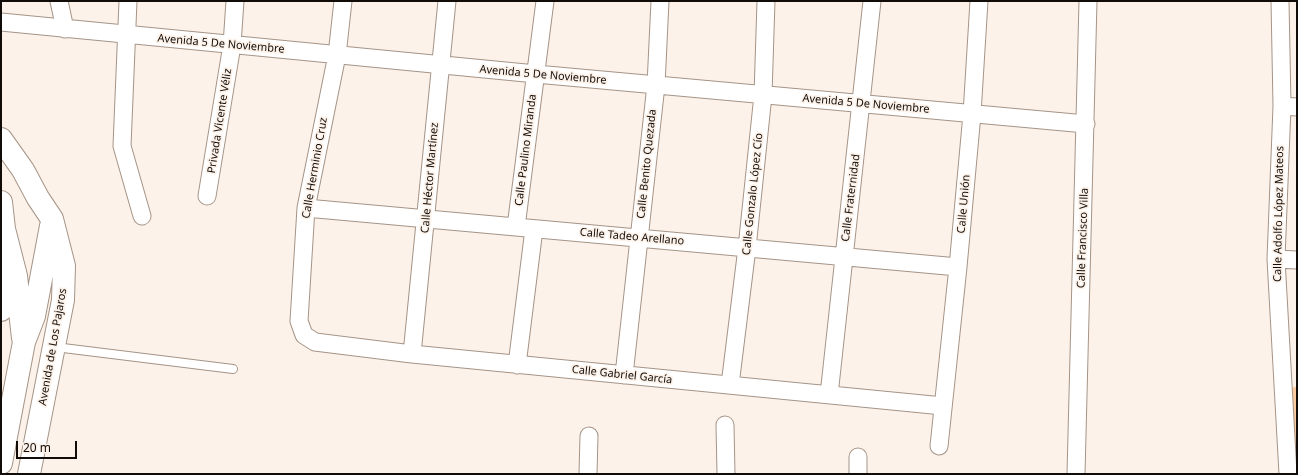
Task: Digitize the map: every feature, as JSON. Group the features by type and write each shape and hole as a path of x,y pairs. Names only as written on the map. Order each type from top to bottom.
{"main road":[{"name":"Avenida de Los Pajaros","path":"1,139 24,170 38,198 52,219 64,266 63,300 29,474"},
{"path":"1,202 4,229 16,276 24,342"},
{"path":"1,463 24,342 34,316 52,219"},
{"path":"1,310 4,229"}],"street":[{"path":"59,1 65,29"},
{"path":"128,1 125,35 122,146 142,216"},
{"name":"Privada Vicente Véliz","path":"207,196 232,45 235,1"},
{"name":"Calle Herminio Cruz","path":"304,335 299,321 306,208 337,55 343,1"},
{"name":"Calle Héctor Martínez","path":"412,354 447,1"},
{"name":"Calle Paulino Miranda","path":"516,227 545,1"},
{"name":"Calle Benito Quezada","path":"624,375 656,85 660,1"},
{"name":"Calle Gonzalo López Cío","path":"730,385 747,248 763,95 766,1"},
{"name":"Calle Fraternidad","path":"829,395 862,104 872,1"},
{"name":"Calle Unión","path":"939,446 958,267 972,114 979,1"},
{"name":"Calle Francisco Villa","path":"1076,474 1088,1"},
{"name":"Calle Adolfo López Mateos","path":"1280,1 1290,107 1276,259 1288,474"},
{"name":"Avenida 5 De Noviembre","path":"1,22 440,65 1086,124"},
{"name":"Calle Tadeo Arellano","path":"306,208 958,267"},
{"path":"517,365 534,229"},
{"path":"1276,259 1297,260"},
{"name":"Calle Gabriel García","path":"304,335 315,342 412,354 943,406"},
{"path":"725,425 726,474"},
{"path":"588,474 589,436"}],"lane":[{"path":"54,347 233,369"}],"shaded area":[{"path":"1297,387 1297,467 1289,468 1284,388"}]}
